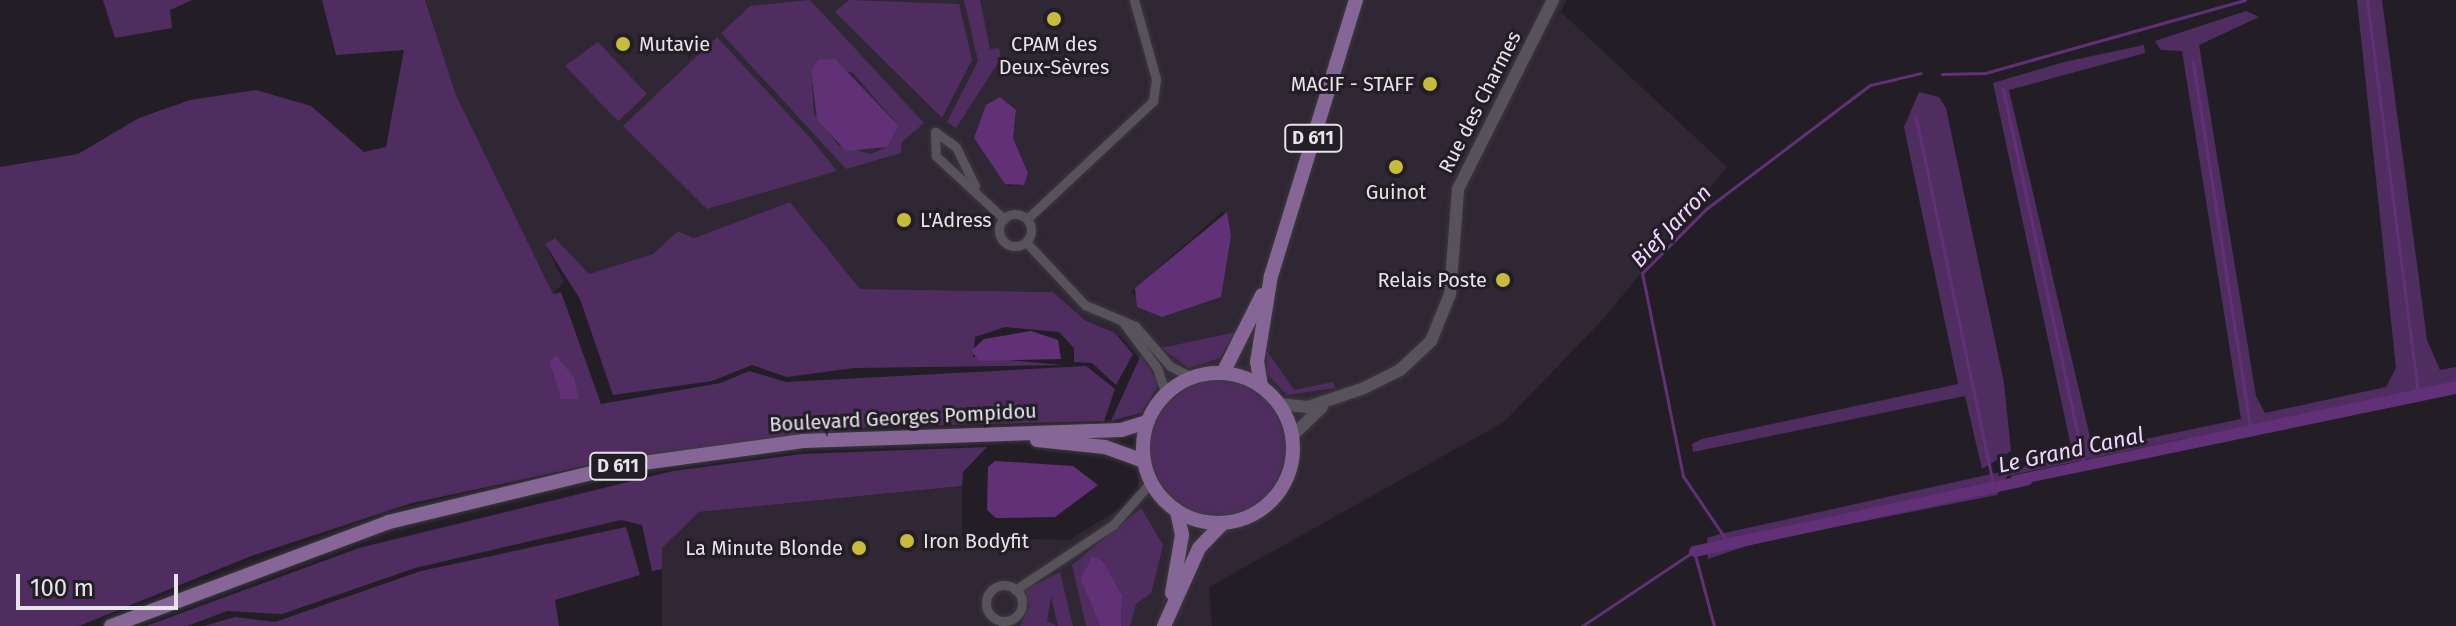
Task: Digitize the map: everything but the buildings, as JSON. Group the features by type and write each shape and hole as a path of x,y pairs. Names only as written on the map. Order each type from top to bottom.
{"main road":[{"name":"D 611","path":"1261,386 1257,362 1271,276 1356,0"},
{"name":"D 611","path":"1223,373 1271,276"},
{"path":"1223,373 1261,386 1279,404 1293,435 1292,463 1273,501 1222,524 1199,548 1166,619 1182,535 1177,511 1151,482 1144,461 1148,422 1166,394 1192,377 1223,373"},
{"name":"Boulevard Georges Pompidou","path":"111,626 389,522 621,466 803,441 1121,430 1148,422"},
{"name":"Boulevard Georges Pompidou","path":"127,626 392,528 623,472 888,442 1024,439 1105,447 1144,461"},
{"path":"1177,511 1222,524"}],"street":[{"path":"1004,219 1027,219 1153,101 1156,79 1134,0"},
{"name":"Rue des Charmes","path":"1293,435 1329,401 1400,370 1438,330 1450,294 1458,189 1553,0"},
{"path":"975,186 956,147 935,132 932,151 975,186 1004,219 1003,241 1026,242 1085,305 1144,331 1170,366 1192,377"},
{"path":"1026,242 1027,219"},
{"path":"1123,322 1157,368 1166,394"},
{"name":"Rue des Charmes","path":"1279,404 1329,401"},
{"path":"1015,590 1020,610 1008,623 992,617 986,600 998,587 1015,590 1113,525 1151,482"}],"shaded area":[{"path":"103,0 192,0 170,10 172,28 115,38"},
{"path":"322,0 425,0 456,95 553,294 561,292 601,404 721,383 749,371 786,382 1086,366 1115,389 1104,421 871,427 617,459 412,503 251,556 79,626 0,626 0,167 78,154 139,118 190,100 256,90 311,106 364,152 386,147 404,50 336,55"},
{"path":"425,0 1567,0 1561,12 1727,167 1605,317 1504,422 1209,587 1212,626 1121,626 1122,595 1103,561 1084,563 1080,579 1100,626 662,626 662,548 699,512 962,486 962,537 1069,540 1125,505 1138,489 1141,413 1159,383 1121,337 1086,321 1053,292 860,289 790,202 694,238 678,231 653,254 589,274 554,238 545,244 564,282 553,294 456,95","holes":["994,99 1016,110 1013,138 1028,173 1024,185 1009,186 974,138","1223,211 1231,236 1221,297 1167,312 1130,293"]},
{"path":"810,0 924,123 902,142 901,153 846,169 721,33 750,6","holes":["811,70 852,72 899,126 887,147 871,154 838,145 814,114"]},
{"path":"849,0 959,4 972,60 942,118 835,12"},
{"path":"964,0 980,0 990,49 999,48 1001,58 956,128 947,122 978,61"},
{"path":"2357,0 2382,0 2427,340 2440,370 2456,367 2456,382 2007,476 1997,495 1758,542 1708,559 1707,538 1720,534 2073,456 1993,83 2064,62 2144,45 2145,53 2009,90 2093,450 2241,419 2182,51 2161,50 2155,41 2246,11 2259,17 2199,45 2256,396 2265,413 2386,387 2396,368"},
{"path":"717,37 837,171 707,209 623,126"},
{"path":"598,42 647,94 618,121 565,66"},
{"path":"835,59 899,126 887,147 846,151 817,120 811,70 818,60"},
{"path":"1919,92 1939,97 1946,108 2004,383 2011,451 1982,469 1965,396 1693,452 1692,444 1702,439 1958,384 1904,127"},
{"path":"1000,97 1016,110 1013,138 1028,173 1024,185 1005,184 974,138 986,105"},
{"path":"790,202 860,289 1053,292 1086,321 1115,333 1133,354 1116,385 1092,363 1074,362 1074,348 1059,332 1005,327 975,337 973,357 1062,365 854,368 787,377 752,365 712,381 613,395 580,299 545,244 555,238 589,274 653,254 678,231 694,238"},
{"path":"1227,212 1231,236 1221,297 1162,317 1137,307 1135,288"},
{"path":"1031,331 1058,340 1061,359 979,361 971,351 984,339"},
{"path":"1236,332 1220,358 1189,368 1161,348"},
{"path":"1267,351 1294,390 1333,382 1335,388 1287,395 1267,374"},
{"path":"556,355 574,378 579,399 561,399 550,362"},
{"path":"1141,355 1159,384 1141,413 1111,421"},
{"path":"1218,380 1244,385 1266,400 1281,422 1286,448 1281,474 1266,496 1244,511 1218,516 1192,511 1170,496 1155,474 1150,448 1155,422 1170,400 1192,385"},
{"path":"2456,381 2456,394 2013,486 2011,476"},
{"path":"987,447 963,472 962,486 699,512 662,548 662,569 652,571 642,525 621,520 415,568 282,614 227,611 187,626 146,626 359,548 673,471 802,454"},
{"path":"995,461 1073,466 1098,485 1055,517 996,518 987,510 988,467"},
{"path":"1141,508 1163,545 1151,593 1136,604 1130,626 1121,626 1122,595 1103,561 1092,556 1080,579 1100,626 1086,626 1072,565"},
{"path":"626,527 640,575 555,600 559,626 204,626 235,617 275,622 421,571"},
{"path":"1092,556 1103,561 1122,595 1121,626 1100,626 1080,579"},
{"path":"1060,572 1073,626 1058,626 1051,597 1047,621 1057,626 1020,626 1029,606 1024,590"}],"waterway":[{"name":"Bief Jarron","path":"1942,74 1985,73 2245,0"},
{"path":"2367,0 2418,392"},
{"path":"2193,62 2250,428"},
{"name":"Bief Jarron","path":"1729,544 1683,476 1642,273 1706,209 1870,85 1921,73"},
{"path":"2003,89 2084,465"},
{"path":"1916,118 1994,487"},
{"name":"Le Grand Canal","path":"1694,551 2026,480"},
{"path":"1582,626 1694,551 1714,626"}],"place":[{"name":"CPAM des Deux-Sèvres","path":"1054,19"},
{"name":"Mutavie","path":"623,44"},
{"name":"MACIF - STAFF","path":"1430,84"},
{"name":"Guinot","path":"1396,167"},
{"name":"L'Adress","path":"904,220"},
{"name":"Relais Poste","path":"1503,280"},
{"name":"Iron Bodyfit","path":"907,541"},
{"name":"La Minute Blonde","path":"859,548"}]}
